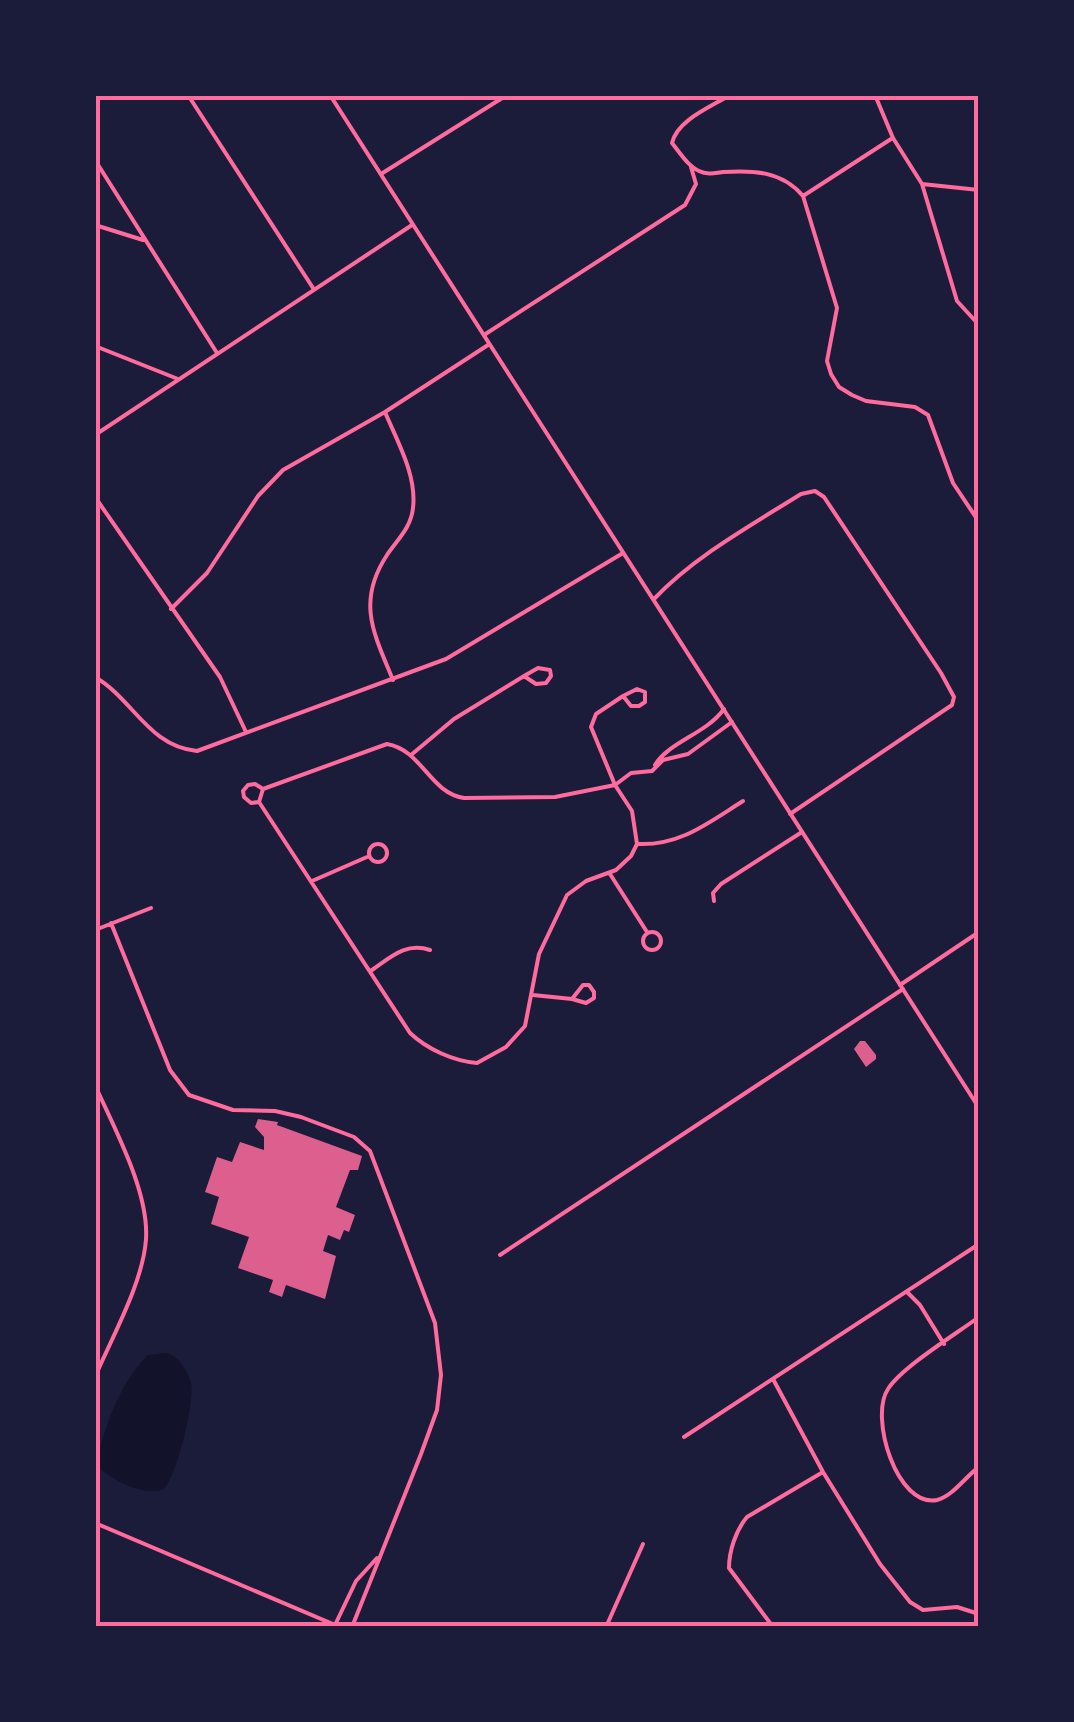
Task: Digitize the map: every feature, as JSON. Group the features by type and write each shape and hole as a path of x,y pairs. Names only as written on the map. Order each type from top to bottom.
{"street":[{"path":"188,95 313,289"},
{"path":"330,95 979,1108"},
{"path":"381,174 508,95"},
{"path":"484,335 685,205 696,184 689,163 672,142 674,134 730,95"},
{"path":"876,95 894,138 922,184 957,301 979,325"},
{"path":"803,196 894,138"},
{"path":"95,160 217,353"},
{"path":"689,163 709,174 770,174 794,185 803,196 837,308 826,361 831,374 852,395 915,407 928,416 953,483 979,522"},
{"path":"922,184 979,190"},
{"path":"95,435 413,224"},
{"path":"95,225 146,241"},
{"path":"171,609 218,559 274,478 490,344"},
{"path":"95,346 178,379"},
{"path":"386,412 409,470 414,502 408,525 382,562 368,598 374,634 392,680"},
{"path":"653,599 674,578 811,490 824,496 955,700 946,710 790,814"},
{"path":"95,497 220,678 247,733"},
{"path":"95,677 117,694 157,737 172,746 196,751 446,659 624,553"},
{"path":"411,755 454,719 524,676 545,667 551,676 546,684 539,685 524,676"},
{"path":"623,696 635,706 646,699 638,688 623,696 596,714 591,727 615,785 632,811 637,844 626,862 610,874 586,881 567,895 539,954 525,1026 513,1040 487,1059 468,1062 416,1038 259,802 246,800 243,791 251,784 263,789 382,745 398,746 411,755 445,793 457,798 556,796 615,785 630,773 652,771 664,760 694,751 732,722"},
{"path":"652,771 661,756 713,724 724,709"},
{"path":"259,802 263,789"},
{"path":"637,844 654,845 690,836 742,801"},
{"path":"714,901 713,893 720,884 802,832"},
{"path":"312,881 367,857"},
{"path":"610,874 647,932"},
{"path":"95,930 152,908"},
{"path":"111,924 170,1070 184,1091 215,1106 274,1111 312,1121 354,1137 373,1156 435,1323 442,1362 437,1410 352,1627"},
{"path":"500,1255 979,932"},
{"path":"370,971 408,947 430,950"},
{"path":"533,995 589,1002 594,998 594,989 583,985 572,999"},
{"path":"95,1378 142,1264 146,1230 138,1188 96,1089"},
{"path":"684,1437 979,1244"},
{"path":"908,1293 944,1344"},
{"path":"979,1317 889,1387 880,1408 882,1434 893,1462 910,1490 924,1499 942,1498 979,1466"},
{"path":"772,1378 823,1472 880,1564 910,1602 923,1610 957,1607 979,1614"},
{"path":"773,1627 729,1568 729,1558 740,1525 747,1517 823,1472"},
{"path":"95,1524 338,1626 356,1581 380,1555"},
{"path":"606,1627 644,1544"}],"shaded area":[{"path":"167,1353 188,1373 192,1392 188,1421 169,1481 164,1489 147,1491 119,1481 97,1465 109,1421 129,1378 148,1355"}],"building":[{"path":"865,1041 876,1055 866,1067 854,1049"},
{"path":"258,1119 278,1122 277,1125 362,1156 358,1170 350,1170 336,1207 355,1215 349,1232 344,1230 340,1240 328,1235 323,1251 336,1256 325,1299 286,1285 282,1297 269,1292 273,1280 238,1268 249,1237 211,1224 219,1197 205,1192 217,1157 232,1162 240,1142 264,1150 264,1137 255,1127"}]}
